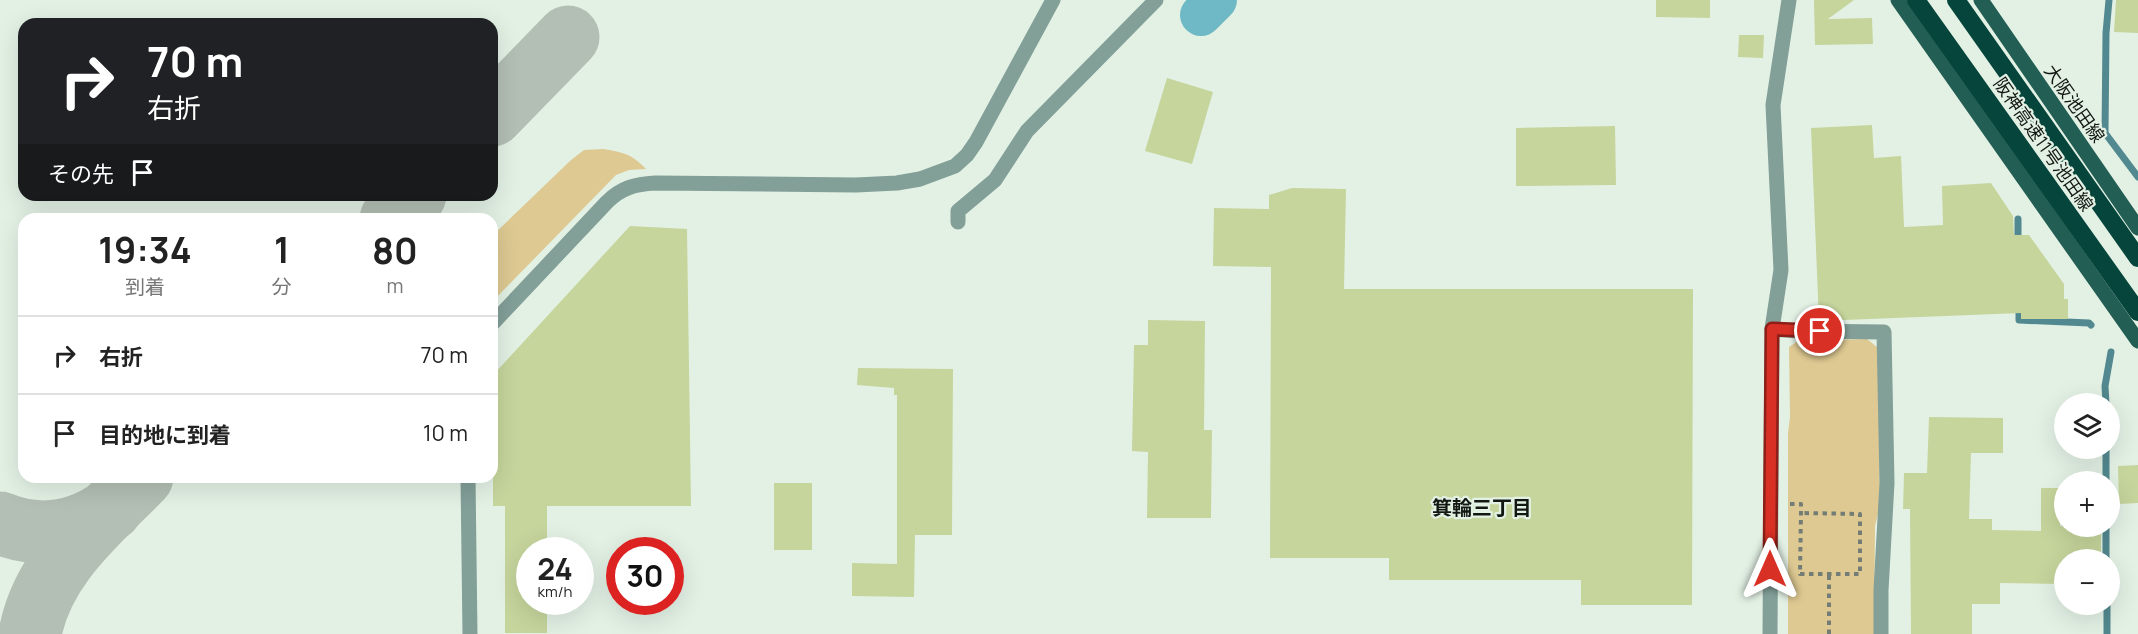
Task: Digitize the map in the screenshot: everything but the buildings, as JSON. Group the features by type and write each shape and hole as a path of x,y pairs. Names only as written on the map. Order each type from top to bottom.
{"highway":[{"name":"阪神高速11号池田線","path":"1916,0 2138,312"},
{"name":"阪神高速11号池田線","path":"1956,0 2138,258"}],"main road":[{"path":"1898,0 2138,341"},
{"name":"大阪池田線","path":"1981,0 2138,228"}],"street":[{"path":"498,318 614,195 631,186 655,183 856,185 897,183 955,166 976,142 1053,0"},
{"path":"958,222 958,211 995,180 1027,131 1156,0"},
{"path":"1770,634 1772,329 1781,270 1773,105 1789,0"},
{"path":"1772,329 1884,332 1887,483 1881,634"},
{"path":"468,483 470,634"}],"path":[{"path":"1801,513 1860,514 1860,574 1829,574 1800,574 1801,513"},
{"path":"1829,574 1829,634"}],"shaded area":[{"path":"603,149 626,154 646,169 629,170 616,175 498,296 498,230 584,150"},
{"path":"1867,339 1878,348 1880,505 1875,526 1874,634 1788,634 1789,347 1798,341"}],"waterway":[{"path":"1201,15 1216,0"},
{"path":"2109,0 2106,33 2105,133 2138,177"},
{"path":"2018,219 2018,244"},
{"path":"2019,306 2019,320 2089,323 2091,325"},
{"path":"2105,393 2111,352"},
{"path":"2106,459 2106,471"},
{"path":"2106,537 2106,549"},
{"path":"2107,615 2107,634"}],"taxiway":[{"path":"498,109 568,37"},
{"path":"397,213 409,201"},
{"path":"30,634 36,610 59,567 90,529 136,483"},
{"path":"0,523 29,531 57,531 85,524 111,509"}],"district":[{"name":"箕輪三丁目","path":"1482,507"}],"route":[{"path":"1770,569 1772,329 1820,331"}]}
